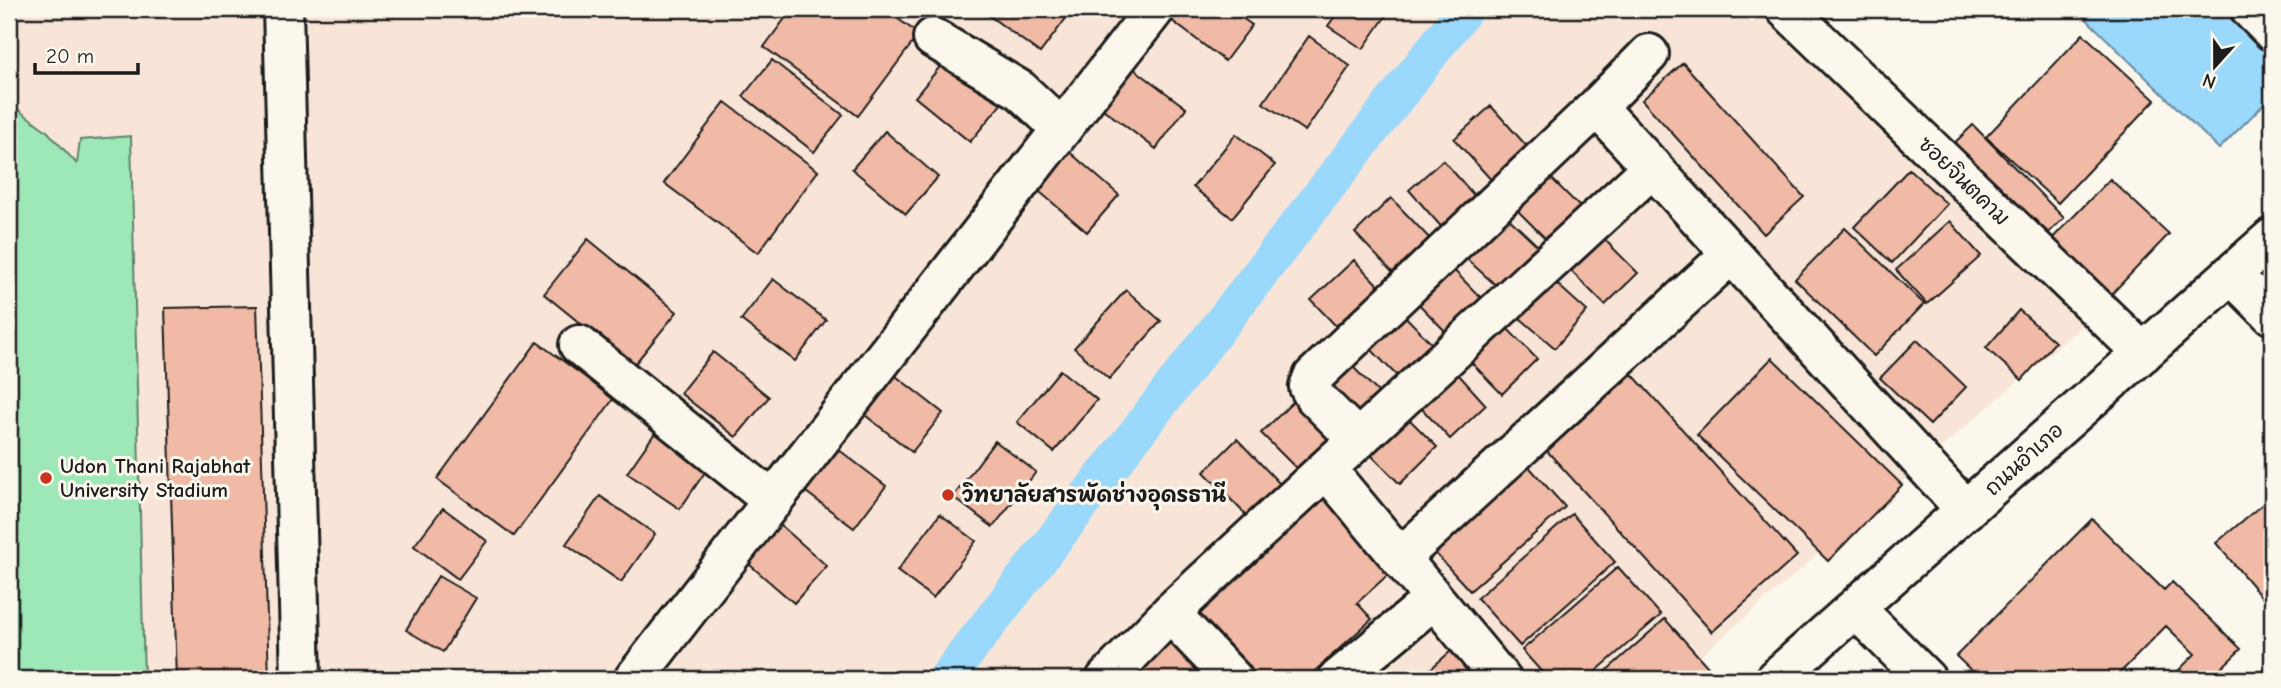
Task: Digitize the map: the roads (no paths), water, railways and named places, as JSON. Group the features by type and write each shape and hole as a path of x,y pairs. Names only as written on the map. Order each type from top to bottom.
{"street":[{"path":"283,9 301,679"},
{"path":"634,679 1155,9"},
{"name":"ซอยจินตคาม","path":"1786,9 2143,353"},
{"path":"2250,9 2272,31"},
{"path":"933,38 1020,90 1062,129"},
{"path":"1359,440 1314,396 1309,387 1313,377 1597,107 1649,54"},
{"path":"1597,107 1966,510"},
{"path":"1106,679 1170,613 1653,167"},
{"name":"ถนนอำเภอ","path":"1775,679 2272,238"},
{"path":"1400,558 1731,254"},
{"path":"2231,274 2272,315"},
{"path":"579,345 773,500"},
{"path":"1327,470 1501,679"},
{"path":"1338,679 1434,599"},
{"path":"1855,608 1926,679"},
{"path":"1170,613 1233,679"}],"water":[{"path":"2076,9 2229,9 2272,51 2272,96 2219,149"}],"waterway":[{"path":"946,679 1465,9"}],"place":[{"name":"Udon Thani Rajabhat University Stadium","path":"46,478"},
{"name":"วิทยาลัยสารพัดช่างอุดรธานี","path":"948,495"}]}
